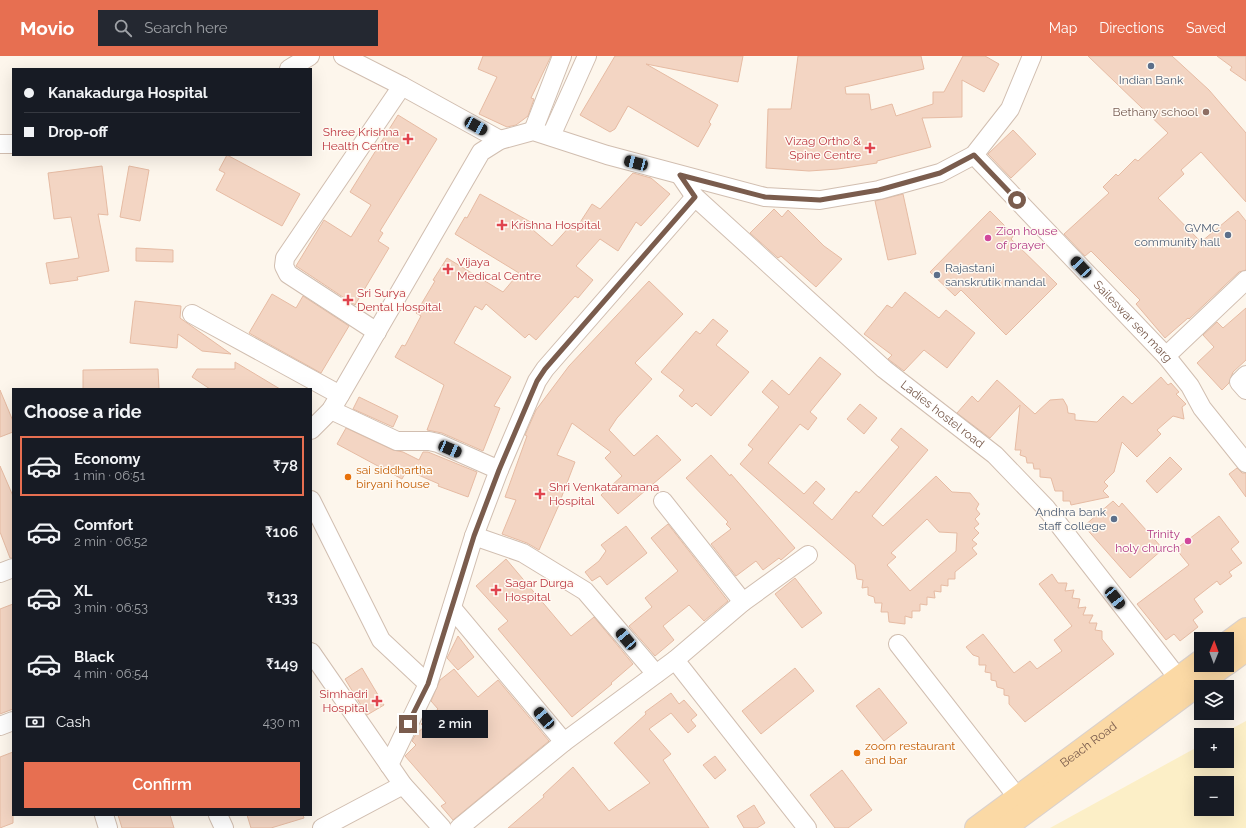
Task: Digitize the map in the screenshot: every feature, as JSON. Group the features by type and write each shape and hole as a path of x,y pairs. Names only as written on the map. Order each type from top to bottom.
{"main road":[{"path":"1234,638 1246,629"},
{"name":"Beach Road","path":"1234,658 1246,650"},
{"name":"Beach Road","path":"976,828 1194,666"},
{"name":"Beach Road","path":"1005,828 1215,672"}],"street":[{"path":"291,68 310,56"},
{"path":"343,56 402,86 500,140"},
{"path":"533,131 562,56"},
{"path":"551,136 587,56"},
{"path":"312,429 331,410 481,152 500,140 533,131 607,155 765,197 820,200 879,190 940,173 974,155 1010,109 1032,56"},
{"path":"377,332 288,274 284,266 285,258 402,86"},
{"path":"0,144 12,144"},
{"name":"Saileswar sen marg","path":"974,155 1166,356 1190,386 1202,408 1246,463"},
{"name":"Ladies hostel road","path":"680,175 695,197 884,369 995,455 1046,508 1178,678"},
{"path":"389,764 428,684 474,536 499,470 537,381 545,369 695,197"},
{"path":"1166,356 1246,280"},
{"path":"192,314 340,394"},
{"path":"1246,375 1238,382 1246,390"},
{"path":"331,410 397,441 429,441 438,443 499,470"},
{"path":"663,501 743,602"},
{"path":"312,502 382,640 428,684"},
{"path":"474,536 523,553 585,591 656,674"},
{"path":"459,828 564,742 675,660 743,602 808,555"},
{"path":"0,573 12,568"},
{"path":"452,608 564,742"},
{"path":"898,644 1018,798"},
{"path":"312,653 403,785 442,828"},
{"path":"675,660 807,828"},
{"path":"0,726 12,721"},
{"path":"322,828 403,785"},
{"path":"104,816 108,828"},
{"path":"218,816 224,828"}],"sand":[{"path":"1246,721 1246,828 1050,828 1194,749 1194,768 1234,768 1233,728"}],"building":[{"path":"483,56 551,56 531,98 534,99 528,116 516,125 507,127 479,114 497,77 478,69"},
{"path":"615,56 743,56 738,82 646,64 718,105 709,122 711,124 698,147 628,106 615,129 610,132 580,115"},
{"path":"798,56 921,56 924,69 845,87 846,94 869,94 871,110 892,104 896,116 933,104 933,92 944,92 963,56 985,56 999,64 984,92 962,80 962,117 922,118 931,147 877,161 877,163 838,169 809,171 766,168 768,109 791,109"},
{"path":"1088,56 1172,56 1209,90 1246,133 1246,202 1201,152 1181,170 1184,174 1158,198 1201,242 1238,211 1246,221 1246,270 1239,272 1189,319 1188,318 1165,338 1136,304 1140,300 1091,251 1085,256 1064,234 1109,193 1103,187 1116,174 1118,176 1135,159 1138,161 1168,133"},
{"path":"1217,56 1246,56 1246,81 1230,70 1232,67"},
{"path":"398,115 437,139 380,231 383,233 378,241 389,248 355,305 296,266 324,220 351,237 371,205 350,192"},
{"path":"1013,130 1036,154 1011,178 988,154"},
{"path":"226,156 229,156 300,194 282,226 216,190 225,173 219,170"},
{"path":"102,166 108,215 98,214 109,271 77,277 78,280 50,284 46,263 79,258 71,217 54,219 48,173"},
{"path":"129,166 149,170 140,221 120,217"},
{"path":"633,173 651,178 670,194 641,226 636,222 618,251 600,239 576,266 593,280 578,298 575,296 536,340 529,334 525,338 486,304 482,310 475,306 454,343 511,377 494,406 500,408 483,451 442,433 427,430 444,385 395,357 402,345 405,346 421,316 416,313 435,281 433,280 447,258 503,292 519,273 455,234 465,217 467,218 480,194 536,225 533,230 552,246 572,224 577,227 592,204 600,209"},
{"path":"903,194 916,254 888,260 875,201"},
{"path":"774,209 782,217 788,210 824,246 842,259 816,287 781,256 778,258 750,233"},
{"path":"990,211 1014,235 1011,239 1057,284 1006,335 961,290 955,296 930,272"},
{"path":"136,248 173,250 173,262 136,261"},
{"path":"649,281 683,314 635,363 652,379 617,418 609,430 634,456 657,435 681,460 618,514 601,495 622,476 605,458 611,452 572,423 557,455 575,462 560,501 562,498 539,550 527,543 502,534 516,500 505,497 527,436 525,435 536,410 569,366"},
{"path":"905,292 939,318 946,310 975,333 947,368 924,350 904,371 888,359 892,355 864,334 887,305 892,308"},
{"path":"272,294 296,308 303,296 349,326 321,373 249,333"},
{"path":"135,301 181,306 180,318 231,354 202,351 178,334 177,348 130,343"},
{"path":"1246,308 1246,360 1233,372 1229,383 1222,390 1197,363 1214,347 1203,335 1217,322 1223,328"},
{"path":"713,319 728,331 716,345 749,372 711,416 696,403 692,407 679,396 684,390 661,372 696,331 700,334"},
{"path":"820,357 841,374 810,412 817,418 808,430 800,424 768,463 804,494 816,481 825,489 813,503 832,520 856,491 859,493 899,447 891,440 901,428 928,450 872,516 883,526 936,476 952,492 970,493 979,504 976,509 980,514 975,519 979,524 974,528 979,533 972,540 977,544 972,548 977,554 955,572 955,579 948,579 948,586 941,585 941,592 934,591 935,598 927,597 927,605 920,604 920,611 912,611 912,618 905,616 905,624 889,622 888,612 881,612 882,603 875,603 874,597 868,595 868,587 862,588 863,580 857,579 855,565 740,464 753,449 748,445 779,407 762,392 772,380 789,395","holes":["927,519 939,532 957,533 956,551 910,591 887,565 896,557 891,553"]},
{"path":"235,362 278,388 208,388 192,377 197,369 235,369"},
{"path":"158,369 159,388 83,388 83,370"},
{"path":"1161,377 1168,385 1171,383 1179,392 1176,394 1186,404 1182,407 1184,419 1173,416 1157,430 1161,434 1137,457 1122,442 1114,472 1104,482 1108,486 1103,491 1109,497 1071,505 1070,501 1063,501 1063,491 1055,491 1051,478 1040,477 1040,469 1034,469 1033,463 1027,463 1026,457 1020,455 1021,450 1015,450 1020,405 990,438 957,413 972,396 978,402 997,380 1035,414 1050,400 1063,399 1067,406 1068,413 1075,414 1075,420 1097,422 1123,396 1132,404"},
{"path":"0,390 12,419 12,432 0,437"},
{"path":"359,397 398,416 393,427 353,409"},
{"path":"860,404 877,418 864,434 847,419"},
{"path":"346,428 393,450 403,452 419,460 423,452 428,452 477,472 468,497 438,486 439,484 407,470 402,479 337,444"},
{"path":"711,455 730,476 731,474 795,548 781,560 779,558 763,570 756,561 736,576 711,544 731,529 726,524 728,522 686,478"},
{"path":"1170,457 1182,469 1157,493 1146,481"},
{"path":"0,466 12,494 12,558 10,558 0,532"},
{"path":"1237,468 1242,473 1246,473 1246,497 1229,474"},
{"path":"1113,501 1119,507 1122,503 1163,549 1130,578 1084,526"},
{"path":"1219,516 1239,542 1231,549 1242,563 1229,572 1232,576 1220,585 1217,581 1194,599 1203,612 1193,620 1198,627 1180,641 1174,634 1166,640 1137,604 1189,565 1176,549"},
{"path":"668,524 728,601 704,621 689,605 663,626 674,640 655,656 629,626 652,607 645,598 678,571 651,538"},
{"path":"626,526 647,553 607,585 600,576 592,581 585,572 599,561 606,551 601,545"},
{"path":"506,559 571,636 594,617 633,664 611,683 612,684 572,717 498,629 508,621 476,586"},
{"path":"1052,574 1058,583 1067,583 1065,591 1074,590 1072,598 1080,599 1078,608 1086,607 1083,615 1093,615 1089,623 1097,623 1095,630 1102,631 1102,639 1114,654 1025,722 1009,704 1009,696 1004,695 1004,689 997,687 996,681 991,680 991,673 985,672 986,665 979,665 979,657 973,655 966,647 983,634 1014,673 1030,661 1037,669 1062,651 1054,640 1072,626 1039,584"},
{"path":"795,578 822,613 802,628 775,594"},
{"path":"12,604 12,709 0,714 0,609"},
{"path":"458,636 474,657 458,670 447,658"},
{"path":"362,668 384,705 367,715 345,679"},
{"path":"795,668 814,691 761,734 742,711"},
{"path":"454,669 478,697 498,680 549,741 453,820 441,806 446,803 405,756 416,745 412,741 416,734 424,727 421,724 438,709 431,701 440,680"},
{"path":"879,688 907,723 884,741 856,706"},
{"path":"671,693 679,704 684,700 697,715 691,720 696,726 688,733 671,713 649,729 671,754 663,760 709,828 508,828 544,797 543,795 573,767 609,811 650,783 614,743 646,714 645,712"},
{"path":"12,752 13,823 0,828 0,757"},
{"path":"715,756 726,770 715,779 703,765"},
{"path":"842,770 872,810 848,828 835,828 810,795"},
{"path":"754,805 765,823 757,828 744,828 737,816"},
{"path":"118,816 170,816 174,828 122,828"},
{"path":"247,816 303,816 304,818 271,828 251,828"}],"place":[{"name":"Indian Bank","path":"1151,66"},
{"name":"Bethany school","path":"1206,112"},
{"name":"Shree Krishna Health Centre","path":"408,139"},
{"name":"Vizag Ortho & Spine Centre","path":"870,148"},
{"name":"Krishna Hospital","path":"502,225"},
{"name":"GVMC community hall","path":"1228,235"},
{"name":"Zion house of prayer","path":"988,238"},
{"name":"Vijaya Medical Centre","path":"448,269"},
{"name":"Rajastani sanskrutik mandal","path":"937,275"},
{"name":"Sri Surya Dental Hospital","path":"348,300"},
{"name":"sai siddhartha biryani house","path":"348,477"},
{"name":"Shri Venkataramana Hospital","path":"540,494"},
{"name":"Andhra bank staff college","path":"1114,519"},
{"name":"Trinity holy church","path":"1188,541"},
{"name":"Sagar Durga Hospital","path":"496,590"},
{"name":"Simhadri Hospital","path":"377,701"},
{"name":"zoom restaurant and bar","path":"857,753"}],"route":[{"path":"408,724 428,684 474,536 499,470 537,381 545,369 695,197 680,175 765,197 820,200 879,190 940,173 974,155 1017,200"}]}
